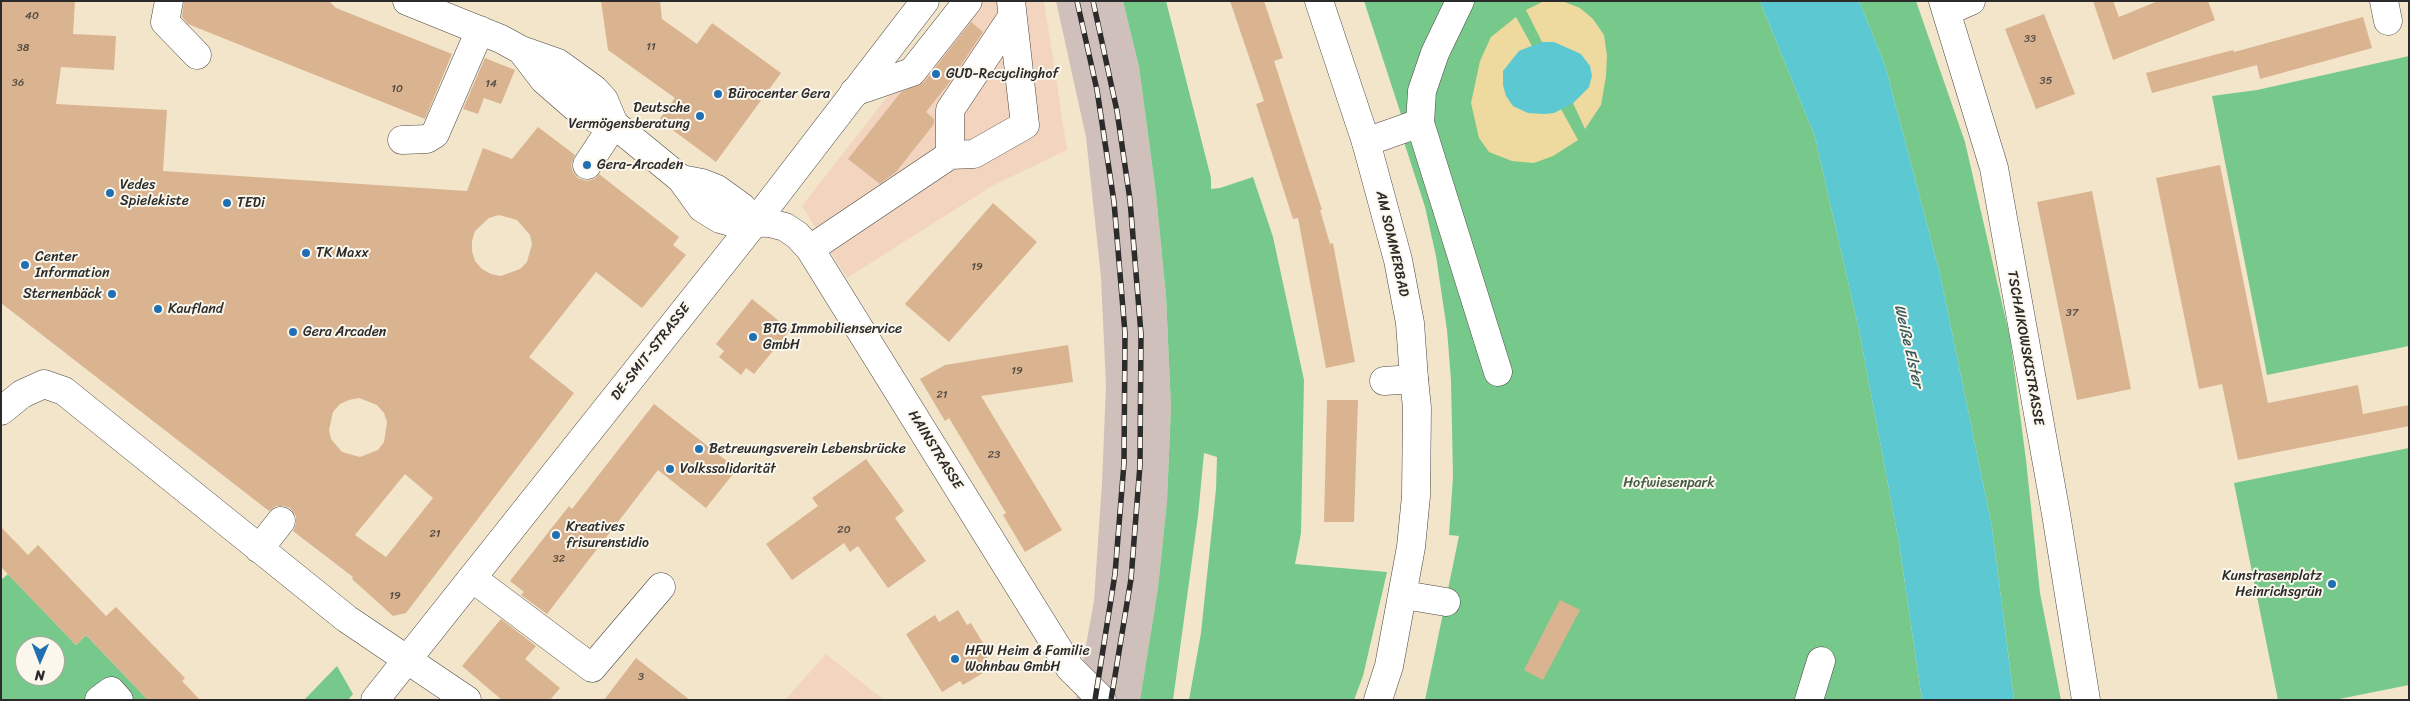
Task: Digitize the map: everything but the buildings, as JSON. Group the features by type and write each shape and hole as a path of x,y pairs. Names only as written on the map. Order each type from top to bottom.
{"main road":[{"path":"169,1 166,22 197,55"},
{"path":"407,1 480,30 521,50 558,63 594,89 604,100 614,124 681,179 717,189 742,208 755,222"},
{"name":"DE-SMIT-STRASSE","path":"375,700 755,222 925,1"},
{"path":"854,92 912,72 968,1"},
{"name":"AM SOMMERBAD","path":"1320,1 1366,142 1398,260 1410,323 1417,408 1416,496 1404,596 1389,666 1378,700"},
{"path":"1460,1 1435,54 1422,90 1420,123 1498,372"},
{"name":"TSCHAIKOWSKISTRASSE","path":"1954,4 1994,168 2056,514 2086,700"},
{"path":"810,250 950,155 974,154 1025,125 1012,9"},
{"path":"950,155 950,110 1012,9"},
{"path":"402,140 427,138 435,134 480,30"},
{"path":"1366,142 1420,123"},
{"path":"588,165 614,124"},
{"name":"HAINSTRASSE","path":"755,222 785,227 797,234 810,250 1070,668 1102,700"},
{"path":"1384,381 1414,379"},
{"path":"1,412 22,394 44,384 64,391 347,619 467,700"},
{"path":"259,548 281,521"},
{"path":"472,578 592,668 661,587"},
{"path":"1404,596 1446,602"},
{"path":"1809,700 1821,661"},
{"path":"100,700 111,691 119,700"}],"shaded area":[{"path":"962,1 1044,1 1067,150 992,186 847,278 802,206"},
{"path":"1056,1 1123,1 1139,67 1156,194 1166,296 1171,407 1167,501 1158,588 1140,700 1076,700 1094,601 1106,385 1101,277 1086,137"},
{"path":"826,654 884,700 785,700"}],"green space":[{"path":"1123,1 1166,1 1211,178 1211,189 1220,188 1253,177 1273,237 1304,380 1301,533 1295,564 1387,572 1363,676 1354,700 1189,700 1201,633 1216,489 1217,457 1204,453 1198,516 1173,700 1140,700 1158,588 1167,501 1171,407 1166,296 1156,194 1139,67"},
{"name":"Hofwiesenpark","path":"1364,1 1760,1 1815,137 1859,330 1899,543 1922,700 1425,700 1459,536 1449,535 1453,477 1451,380 1447,330 1436,256 1425,207 1404,142 1409,139"},
{"path":"1859,1 1916,1 1965,142 2010,338 2026,460 2040,593 2061,700 2014,700 1992,527 1940,274 1885,65"},
{"path":"2409,56 2409,346 2267,375 2212,96 2257,90"},
{"name":"Kunstrasenplatz Heinrichsgrün","path":"2409,448 2409,685 2334,700 2278,700 2234,483"},
{"path":"8,574 76,645 86,635 148,700 1,700 1,580"},
{"path":"337,666 353,694 348,700 304,700"}],"sand":[{"path":"1544,1 1562,1 1580,8 1593,19 1604,35 1607,56 1601,105 1585,129 1573,103 1589,87 1554,42 1542,42 1526,10"},
{"path":"1516,17 1532,46 1519,51 1554,113 1561,109 1578,140 1553,156 1534,163 1512,161 1489,152 1479,138 1471,103 1480,61 1491,37"}],"water":[{"name":"Weiße Elster","path":"1760,1 1859,1 1885,65 1940,274 1992,527 2014,700 1922,700 1899,543 1859,330 1815,137"},
{"path":"1542,42 1554,42 1581,54 1590,66 1592,76 1589,87 1573,103 1554,113 1528,113 1513,106 1506,96 1503,85 1503,71 1519,51"}],"railway":[{"path":"1077,1 1097,90 1114,202 1125,333 1124,463 1115,574 1095,700"},
{"path":"1093,1 1117,111 1130,200 1141,334 1140,465 1131,579 1111,700"}],"place":[{"name":"GUD-Recyclinghof","path":"936,74"},
{"name":"Bürocenter Gera","path":"718,94"},
{"name":"Deutsche Vermögensberatung","path":"700,116"},
{"name":"Gera-Arcaden","path":"587,165"},
{"name":"Vedes Spielekiste","path":"110,193"},
{"name":"TEDi","path":"227,203"},
{"name":"TK Maxx","path":"306,253"},
{"name":"Center Information","path":"25,265"},
{"name":"Sternenbäck","path":"112,294"},
{"name":"Kaufland","path":"158,309"},
{"name":"Gera Arcaden","path":"293,332"},
{"name":"BTG Immobilienservice GmbH","path":"753,337"},
{"name":"Betreuungsverein Lebensbrücke","path":"699,449"},
{"name":"Volkssolidarität","path":"670,469"},
{"name":"Kreatives frisurenstidio","path":"556,535"},
{"name":"Kunstrasenplatz Heinrichsgrün","path":"2332,584"},
{"name":"HFW Heim & Familie Wohnbau GmbH","path":"955,659"}]}
